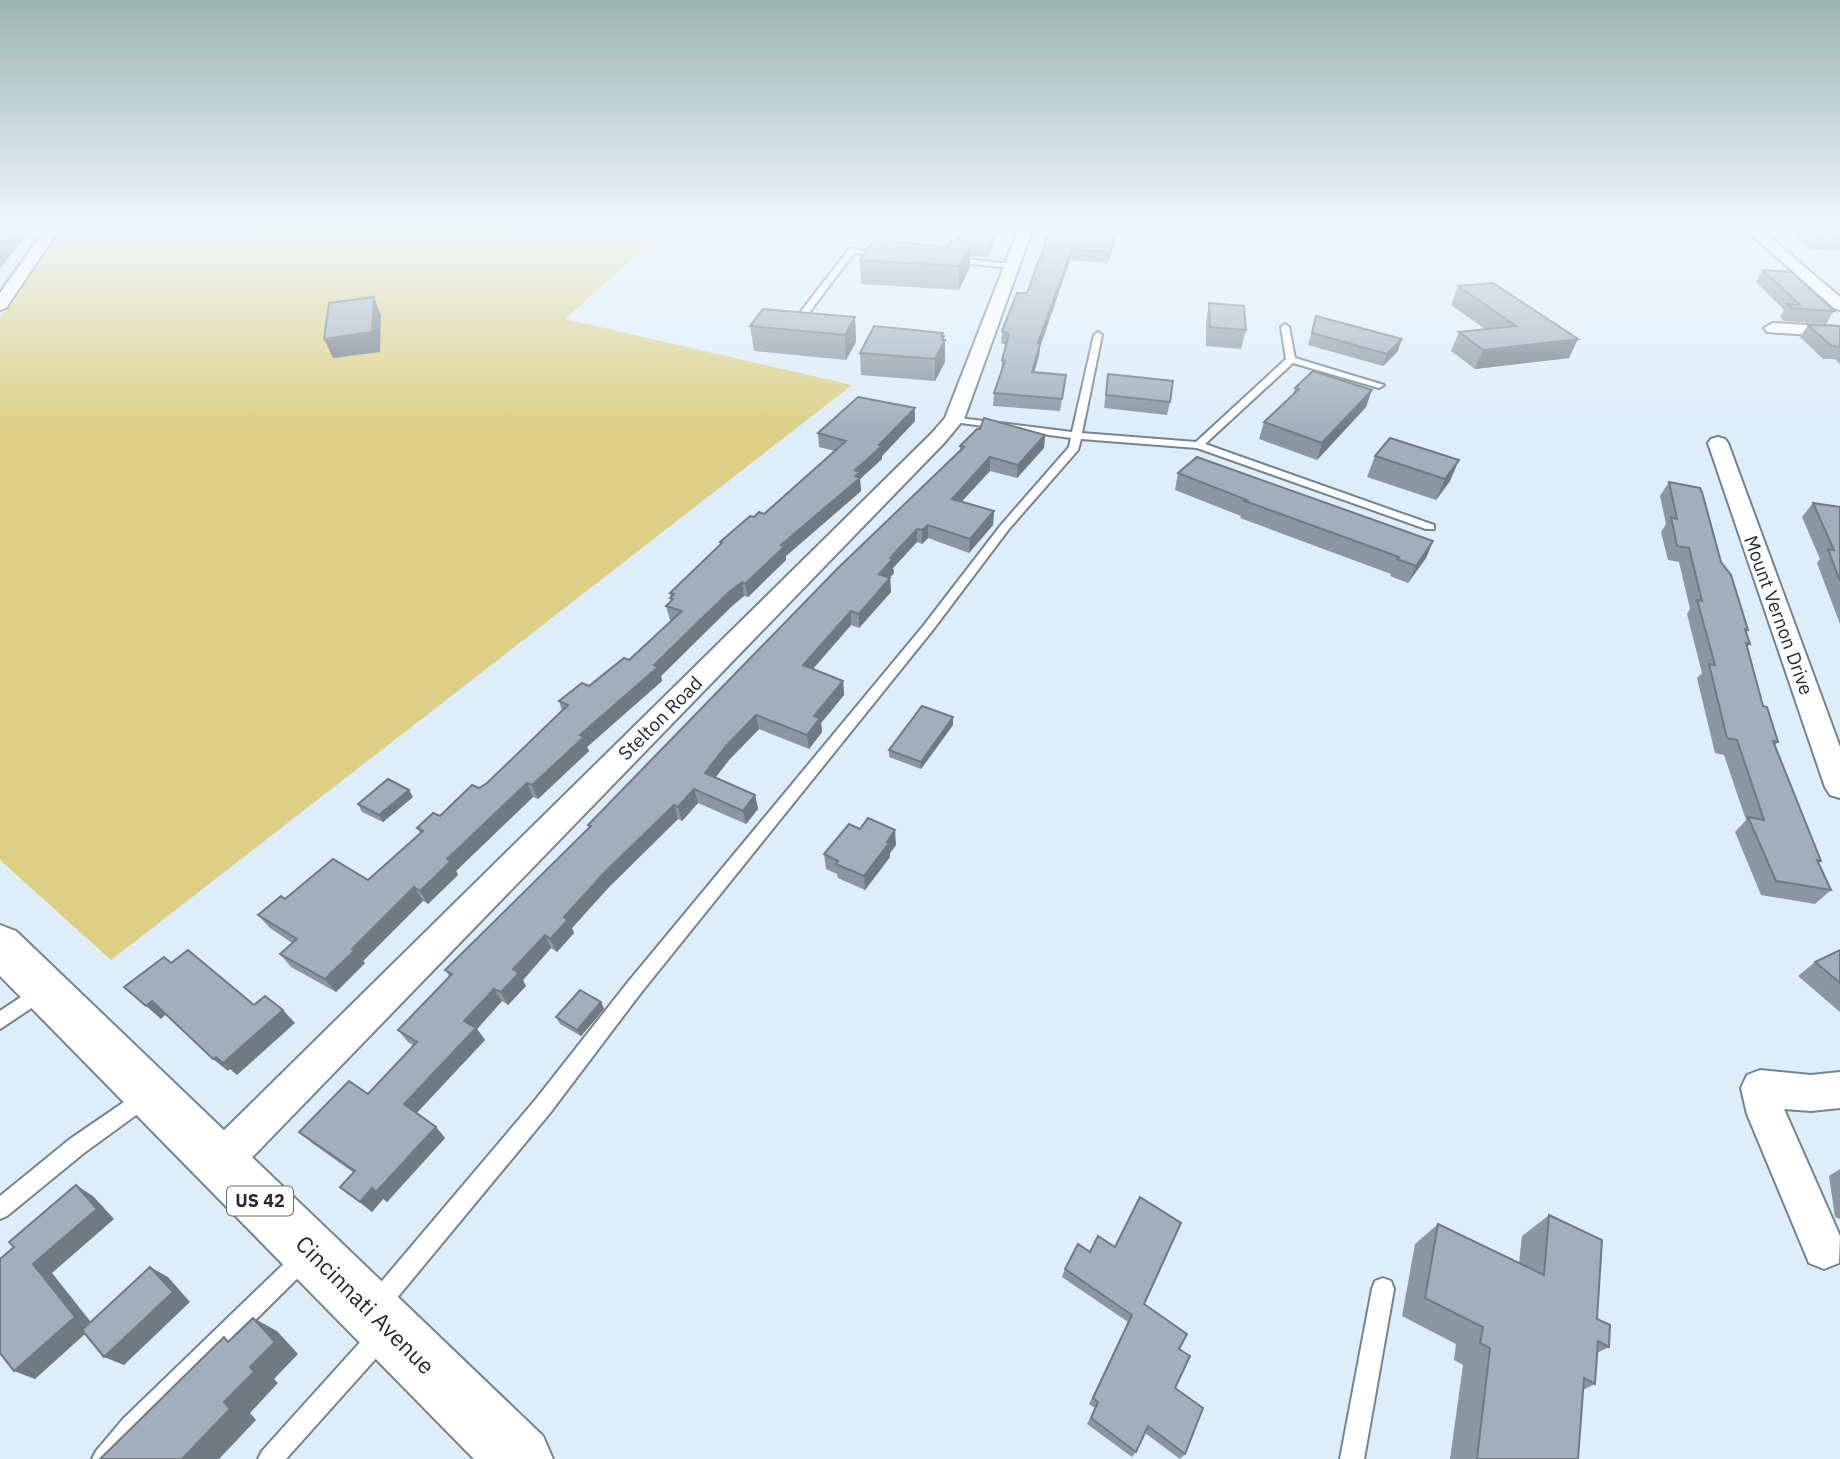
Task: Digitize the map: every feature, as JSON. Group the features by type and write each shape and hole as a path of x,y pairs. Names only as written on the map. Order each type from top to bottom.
{"highway":[{"name":"Cincinnati Avenue","path":"0,945 520,1459"}],"street":[{"name":"Stelton Road","path":"221,1161 938,438 954,419 1000,296"},
{"path":"1773,328 1840,332"},
{"name":"Mount Vernon Drive","path":"1718,443 1840,787"},
{"path":"1824,1248 1766,1114 1760,1088 1811,1093 1840,1090"}],"lane":[{"path":"802,316 817,296"},
{"path":"1285,327 1291,360"},
{"path":"271,1459 634,988 928,628 1006,527 1073,448 1098,335"},
{"path":"1291,360 1379,385"},
{"path":"1198,445 1291,360"},
{"path":"954,419 1077,436 1198,445 1430,527"},
{"path":"0,1021 45,989"},
{"path":"0,1209 77,1146 150,1093"},
{"path":"104,1459 131,1427 310,1251"},
{"path":"1352,1459 1383,1289"}],"shaded area":[{"path":"14,296 591,296 565,319 852,385 111,960 0,860 0,317"}],"building":[{"path":"1016,296 1055,296 1038,343 1040,344 1032,372 1066,375 1062,399 994,393 1005,361 1002,360 1009,334 1002,331"},
{"path":"1473,296 1513,296 1578,339 1483,350 1459,332 1516,326"},
{"path":"1791,296 1818,296 1834,311 1792,308 1787,304 1800,305"},
{"path":"374,297 372,332 324,339 329,303"},
{"path":"1209,303 1244,306 1246,330 1210,327"},
{"path":"763,309 855,317 845,335 750,326"},
{"path":"1316,316 1402,339 1387,354 1312,333"},
{"path":"1808,325 1840,326 1840,347 1832,346"},
{"path":"874,326 943,333 942,340 945,340 935,359 860,353"},
{"path":"1313,371 1372,390 1322,443 1264,422 1299,389 1295,388"},
{"path":"1108,374 1173,381 1170,402 1106,395"},
{"path":"858,397 915,408 879,445 882,446 855,470 860,472 855,476 860,478 781,545 785,546 745,584 742,582 729,592 654,665 658,667 580,735 584,737 532,785 527,783 447,859 451,861 420,891 414,887 325,979 280,954 297,939 258,915 281,896 285,899 333,859 368,880 423,831 417,828 433,813 440,816 472,785 479,788 487,783 568,705 559,701 582,683 589,686 624,658 629,660 682,611 666,606 673,599 670,598 674,594 670,593 722,543 720,542 750,516 754,517 759,512 764,514 846,441 818,433"},
{"path":"984,418 1045,435 1018,465 990,457 952,499 994,511 970,539 928,525 922,530 917,529 879,574 890,578 859,614 851,611 803,665 843,681 814,716 820,718 807,735 756,715 705,773 755,795 743,811 694,789 678,807 674,805 604,873 564,917 568,920 550,939 545,935 513,969 519,973 501,992 494,989 464,1021 476,1028 404,1104 436,1127 376,1192 372,1188 360,1202 340,1187 355,1171 299,1132 349,1081 368,1094 417,1042 398,1030 452,974 445,970 591,826 588,825 837,569 964,447 960,446 980,429"},
{"path":"1390,438 1459,460 1445,479 1375,456"},
{"path":"1197,457 1433,541 1416,566 1397,559 1399,557 1245,501 1247,500 1178,473"},
{"path":"1669,482 1700,488 1702,492 1721,562 1731,575 1748,630 1745,629 1750,644 1746,643 1763,706 1767,707 1778,742 1773,741 1821,861 1817,860 1831,890 1776,881 1748,817 1764,820 1737,740 1727,738 1709,664 1715,665 1697,600 1702,601 1689,548 1677,546 1671,517 1677,519"},
{"path":"1813,503 1840,507 1840,581 1828,549 1834,550"},
{"path":"922,706 953,717 921,762 889,750"},
{"path":"388,779 409,790 379,815 358,804"},
{"path":"868,818 895,830 887,842 889,843 864,876 836,864 838,861 824,854 849,824 860,829"},
{"path":"188,950 254,1005 265,996 283,1010 223,1063 216,1057 213,1059 152,1001 146,1006 124,987 164,957 171,963"},
{"path":"1840,950 1840,983 1815,962"},
{"path":"580,990 601,1002 577,1030 556,1017"},
{"path":"76,1185 97,1209 33,1264 75,1317 14,1371 0,1353 0,1259 14,1247 9,1242"},
{"path":"1140,1197 1181,1223 1144,1304 1187,1334 1179,1349 1190,1356 1175,1388 1203,1408 1185,1454 1148,1426 1136,1452 1091,1418 1098,1402 1093,1398 1132,1315 1065,1269 1078,1244 1090,1252 1098,1236 1115,1247"},
{"path":"1549,1215 1602,1240 1597,1319 1610,1325 1609,1347 1598,1341 1595,1384 1584,1378 1578,1459 1477,1459 1490,1348 1480,1343 1483,1327 1425,1298 1438,1224 1544,1275"},
{"path":"150,1267 173,1292 104,1357 82,1330"},
{"path":"253,1318 275,1342 250,1367 254,1372 224,1402 230,1409 182,1459 100,1459 224,1337 228,1342"}]}
